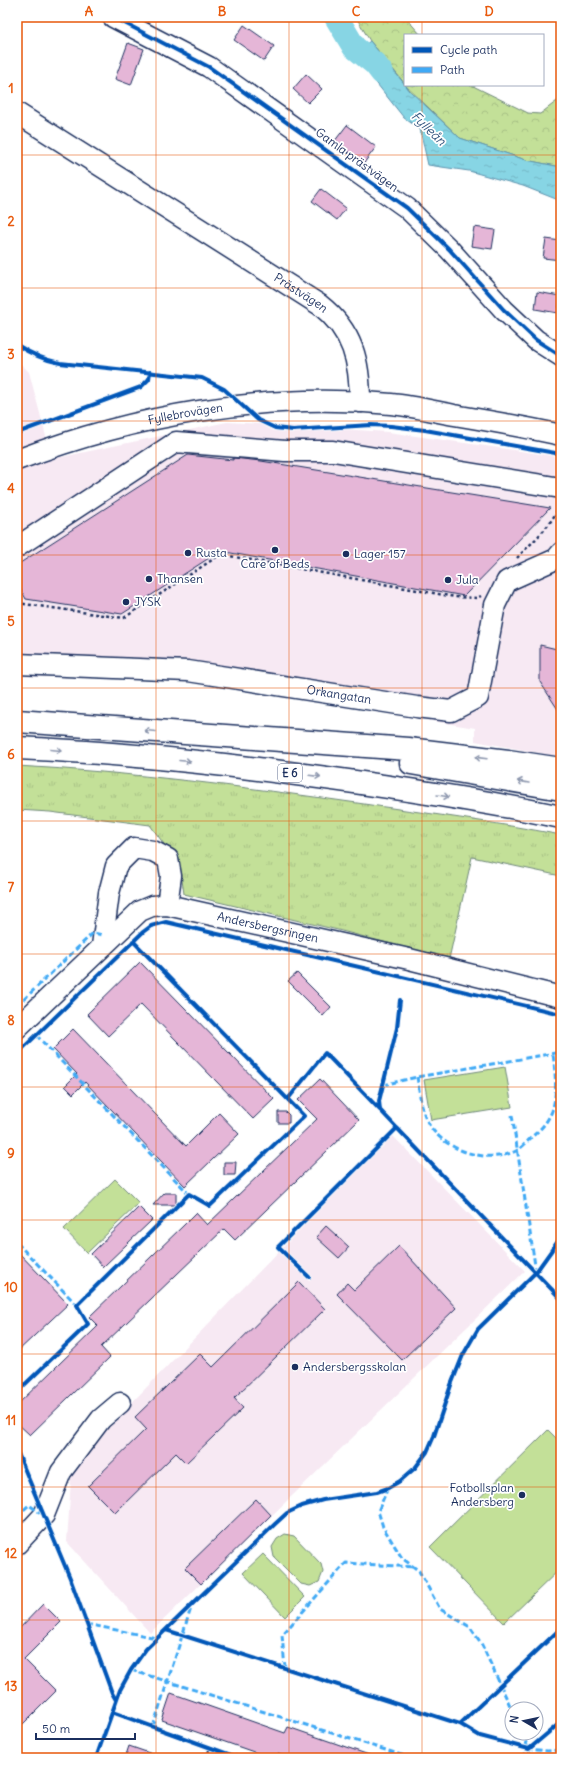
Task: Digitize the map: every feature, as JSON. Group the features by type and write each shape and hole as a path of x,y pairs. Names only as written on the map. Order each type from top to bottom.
{"highway":[{"name":"E 6","path":"17,721 217,736 359,755 561,789"},
{"path":"217,736 408,749 561,769"},
{"name":"E 6","path":"17,748 221,764 357,782 522,809 561,817"}],"street":[{"name":"Gamla prästvägen","path":"113,17 209,67 407,208 449,249 504,310 536,340 561,356"},
{"name":"Prästvägen","path":"17,113 332,314 348,338 355,356 359,372 360,402"},
{"name":"Fyllebrovägen","path":"17,460 58,445 129,424 206,410 281,402 360,402"},
{"path":"360,402 393,404 561,435"},
{"path":"17,547 176,442 285,451 333,451 561,488"},
{"name":"Orkangatan","path":"17,664 188,671 410,706 451,711 478,697 495,605 507,581 556,559 561,553"},
{"path":"102,946 109,893 116,866 134,848 153,851 168,859 171,876 167,905"},
{"name":"Andersbergsringen","path":"17,1028 140,911 152,906 167,905 401,957 561,997"},
{"path":"17,1544 44,1515 61,1472 101,1419 120,1403"}],"path":[{"path":"515,560 550,523 557,513 561,501"},
{"path":"17,603 124,618 218,556 224,555 455,597 477,598 482,595"},
{"path":"206,1758 210,1748"}],"shaded area":[{"path":"17,360 29,372 52,459 227,422 388,432 561,457 561,757 475,741 475,728 184,680 17,676"},
{"name":"Andersbergsskolan","path":"392,1135 525,1271 150,1633 67,1542 72,1464"}],"green space":[{"path":"356,17 405,17 420,34 404,34 404,83 370,41"},
{"path":"406,86 473,86 528,113 540,114 561,98 561,167 526,160 460,138"},
{"path":"17,766 145,776 230,786 459,818 561,835 561,876 472,857 449,959 338,930 184,894 180,866 150,825 50,812 17,810"},
{"path":"505,1067 512,1107 431,1120 424,1080"},
{"path":"115,1179 139,1203 87,1253 64,1229"},
{"name":"Fotbollsplan Andersberg","path":"548,1430 561,1443 561,1568 504,1623 430,1547"},
{"path":"285,1534 294,1536 321,1564 323,1572 319,1582 310,1586 301,1584 274,1557 272,1547 277,1539"},
{"path":"263,1554 305,1597 285,1617 243,1573"}],"water":[{"path":"370,41 404,84 404,86 406,86 460,138 526,160 561,167 561,201 523,186 469,171 428,165 420,129 404,118 366,70 350,57"}],"building":[{"path":"244,25 274,46 264,61 234,40"},
{"path":"128,43 144,49 131,85 115,79"},
{"path":"306,74 322,89 308,103 293,89"},
{"path":"347,125 376,147 364,163 334,142"},
{"path":"321,189 346,208 337,220 312,201"},
{"path":"474,227 495,230 492,249 471,246"},
{"path":"546,239 561,241 561,260 543,258"},
{"path":"537,292 560,296 558,313 535,309"},
{"path":"188,455 233,460 233,458 261,461 550,508 464,596 220,551 122,614 26,599 17,583 17,565"},
{"path":"540,645 561,650 561,714 540,682"},
{"path":"140,962 274,1099 253,1119 141,1004 108,1036 87,1014"},
{"path":"297,973 331,1007 323,1016 288,981"},
{"path":"73,1029 186,1146 219,1113 239,1134 185,1186 85,1082 73,1094 65,1086 77,1074 53,1049"},
{"path":"320,1079 359,1120 235,1240 224,1229 101,1347 110,1357 30,1435 17,1423 17,1405 98,1326 89,1317 196,1213 207,1225 317,1119 298,1100"},
{"path":"278,1112 286,1112 289,1115 289,1123 278,1123"},
{"path":"224,1162 236,1162 235,1175 224,1175"},
{"path":"164,1193 176,1193 176,1205 153,1205"},
{"path":"139,1207 152,1220 103,1267 91,1254"},
{"path":"326,1226 349,1247 339,1258 316,1237"},
{"path":"399,1246 456,1308 402,1360 337,1294 347,1283 354,1290"},
{"path":"17,1251 68,1304 17,1352"},
{"path":"299,1282 325,1309 234,1398 243,1408 186,1463 176,1453 115,1513 88,1486 146,1429 135,1417 200,1354 213,1367"},
{"path":"256,1499 271,1515 201,1584 185,1568"},
{"path":"43,1604 61,1622 24,1659 56,1691 23,1724 17,1718 17,1631"},
{"path":"171,1693 285,1733 288,1727 372,1756 371,1758 288,1758 278,1754 277,1758 271,1758 162,1720"},
{"path":"129,1746 158,1756 157,1758 125,1758"}],"waterway":[{"name":"Fylleån","path":"336,17 354,47 375,64 382,73"}],"marked path":[{"path":"17,1006 93,933 103,935"},
{"path":"36,1035 189,1194"},
{"path":"383,1085 417,1077 561,1052"},
{"path":"417,1077 425,1117 432,1129 440,1137 449,1144 471,1154 482,1156 505,1155 516,1151 523,1146 547,1121 552,1111 555,1097 553,1053"},
{"path":"512,1115 536,1272"},
{"path":"17,1243 77,1305"},
{"path":"388,1488 378,1511 383,1527 402,1558 419,1571 440,1609 470,1627 481,1643 508,1701"},
{"path":"17,1516 29,1505 42,1514"},
{"path":"285,1668 282,1635 346,1563 414,1567"},
{"path":"153,1727 191,1608"},
{"path":"86,1624 157,1638"},
{"path":"131,1670 411,1758"},
{"path":"525,1741 532,1758"},
{"path":"522,1758 529,1749 548,1751 561,1750"}],"cycle path":[{"path":"113,17 209,67 407,208 449,249 504,310 536,340 561,356"},
{"path":"17,345 38,356 60,363 202,378 224,389 258,420 275,428 293,430 371,425 391,426 425,430 561,454"},
{"path":"17,433 141,387 149,379 150,372"},
{"path":"17,1054 143,932 151,926 166,922 561,1014"},
{"path":"17,1392 88,1324 77,1305 189,1194 210,1206 304,1116 133,941"},
{"path":"309,1277 278,1247 397,1128 380,1110 379,1101 397,1028 400,1000"},
{"path":"288,1099 325,1053 380,1110"},
{"path":"397,1128 561,1299"},
{"path":"96,1758 120,1690 131,1670 146,1649 287,1513 302,1506 323,1500 377,1492 400,1481 415,1468 427,1452 463,1355 478,1329 536,1272 561,1237"},
{"path":"17,1451 70,1578 112,1693 116,1700"},
{"path":"166,1630 460,1724 561,1628"},
{"path":"112,1712 239,1758"},
{"path":"460,1724 480,1736 529,1749 561,1722"}],"place":[{"name":"Care of Beds","path":"275,550"},
{"name":"Rusta","path":"188,553"},
{"name":"Lager 157","path":"346,554"},
{"name":"Thansen","path":"149,579"},
{"name":"Jula","path":"448,580"},
{"name":"JYSK","path":"126,602"},
{"name":"Andersbergsskolan","path":"295,1367"},
{"name":"Fotbollsplan Andersberg","path":"522,1495"}]}
